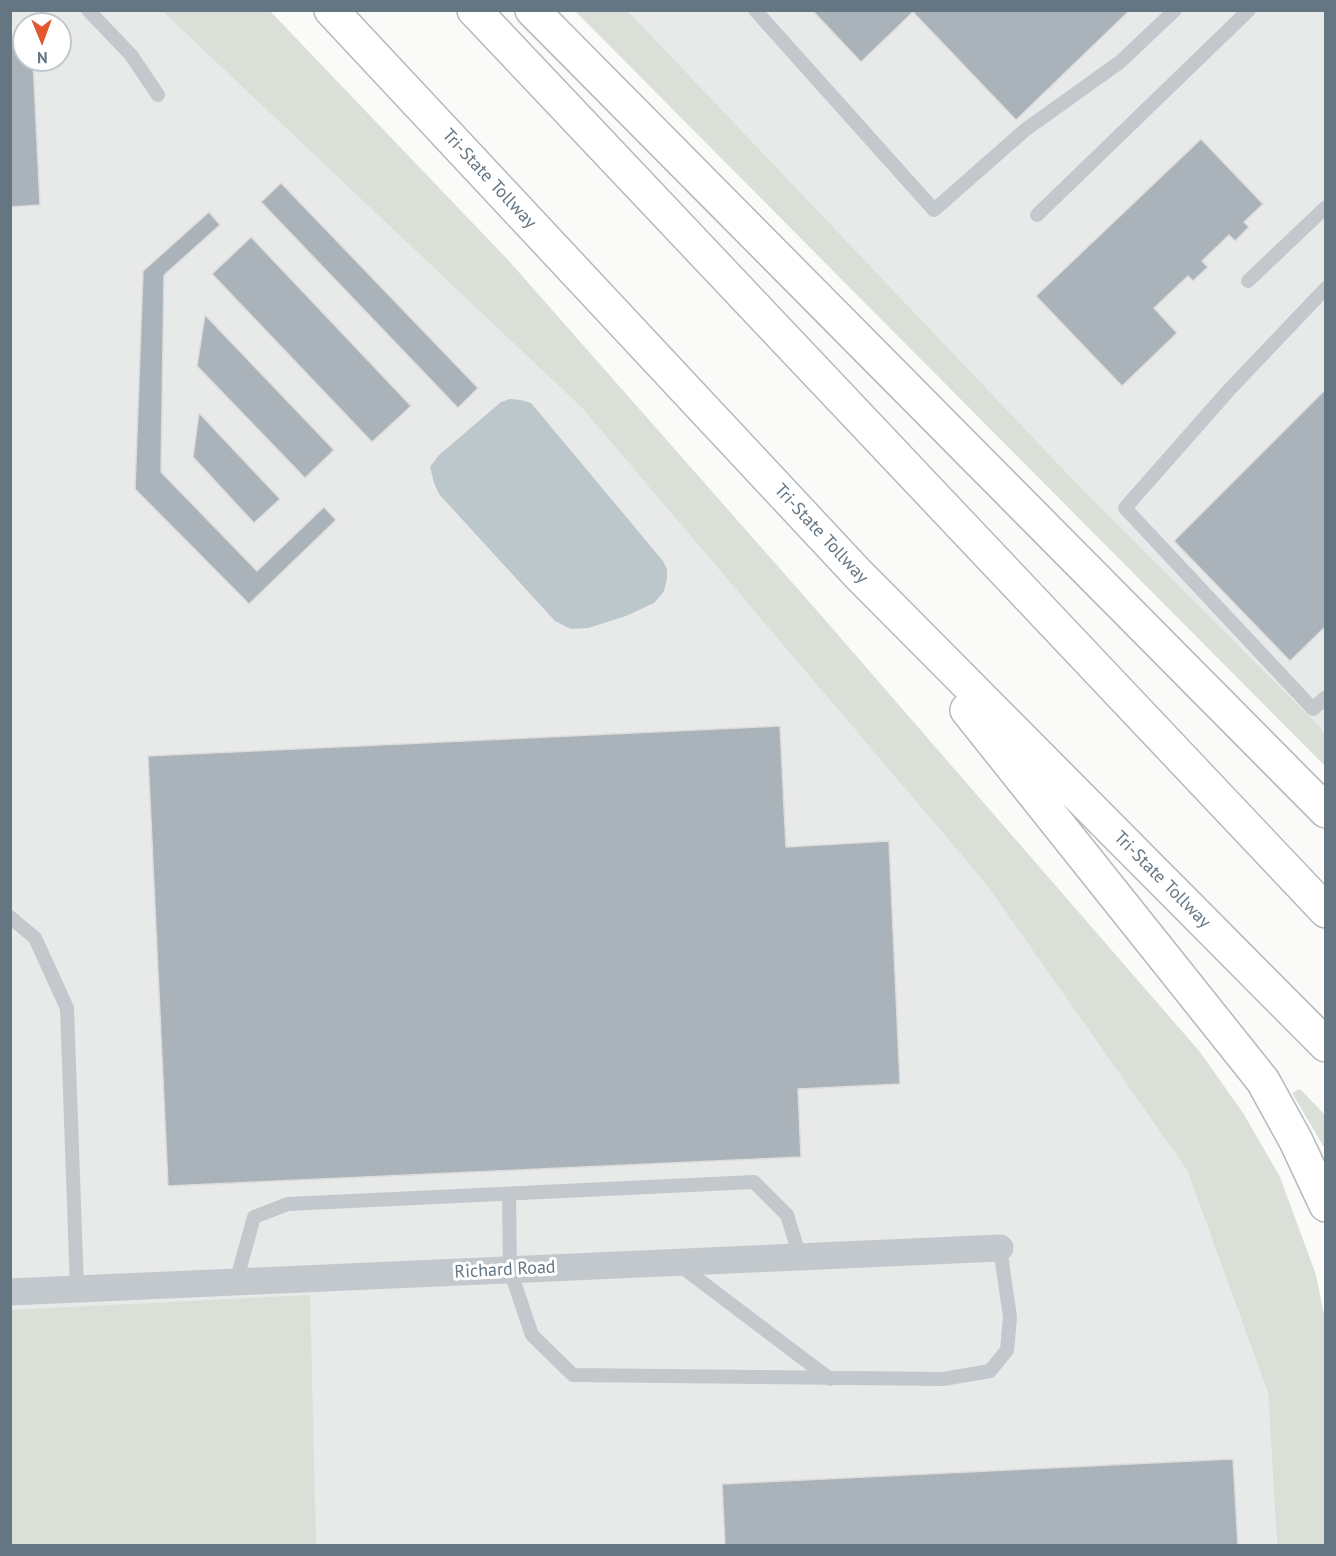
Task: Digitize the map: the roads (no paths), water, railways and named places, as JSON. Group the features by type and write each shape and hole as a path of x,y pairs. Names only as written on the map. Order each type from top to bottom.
{"highway":[{"name":"Tri-State Tollway","path":"331,10 859,575 1326,1044"},
{"path":"474,10 1326,911"},
{"path":"532,10 1326,811"},
{"path":"859,575 1263,1081 1296,1141 1326,1205"}],"street":[{"name":"Richard Road","path":"10,1292 1000,1248"}],"lane":[{"path":"88,10 131,55 159,94"},
{"path":"755,10 933,210 1025,130 1120,62 1175,10"},
{"path":"1037,215 1249,10"},
{"path":"1248,281 1326,207"},
{"path":"1326,288 1229,390 1125,508 1312,710 1326,697"},
{"path":"10,917 35,938 67,1008 76,1289"},
{"path":"236,1282 254,1217 288,1204 754,1182 787,1215 800,1257"},
{"path":"509,1194 510,1270 532,1335 573,1375 943,1379 990,1371 1007,1350 1010,1317 1000,1248"},
{"path":"676,1262 830,1379"}]}
